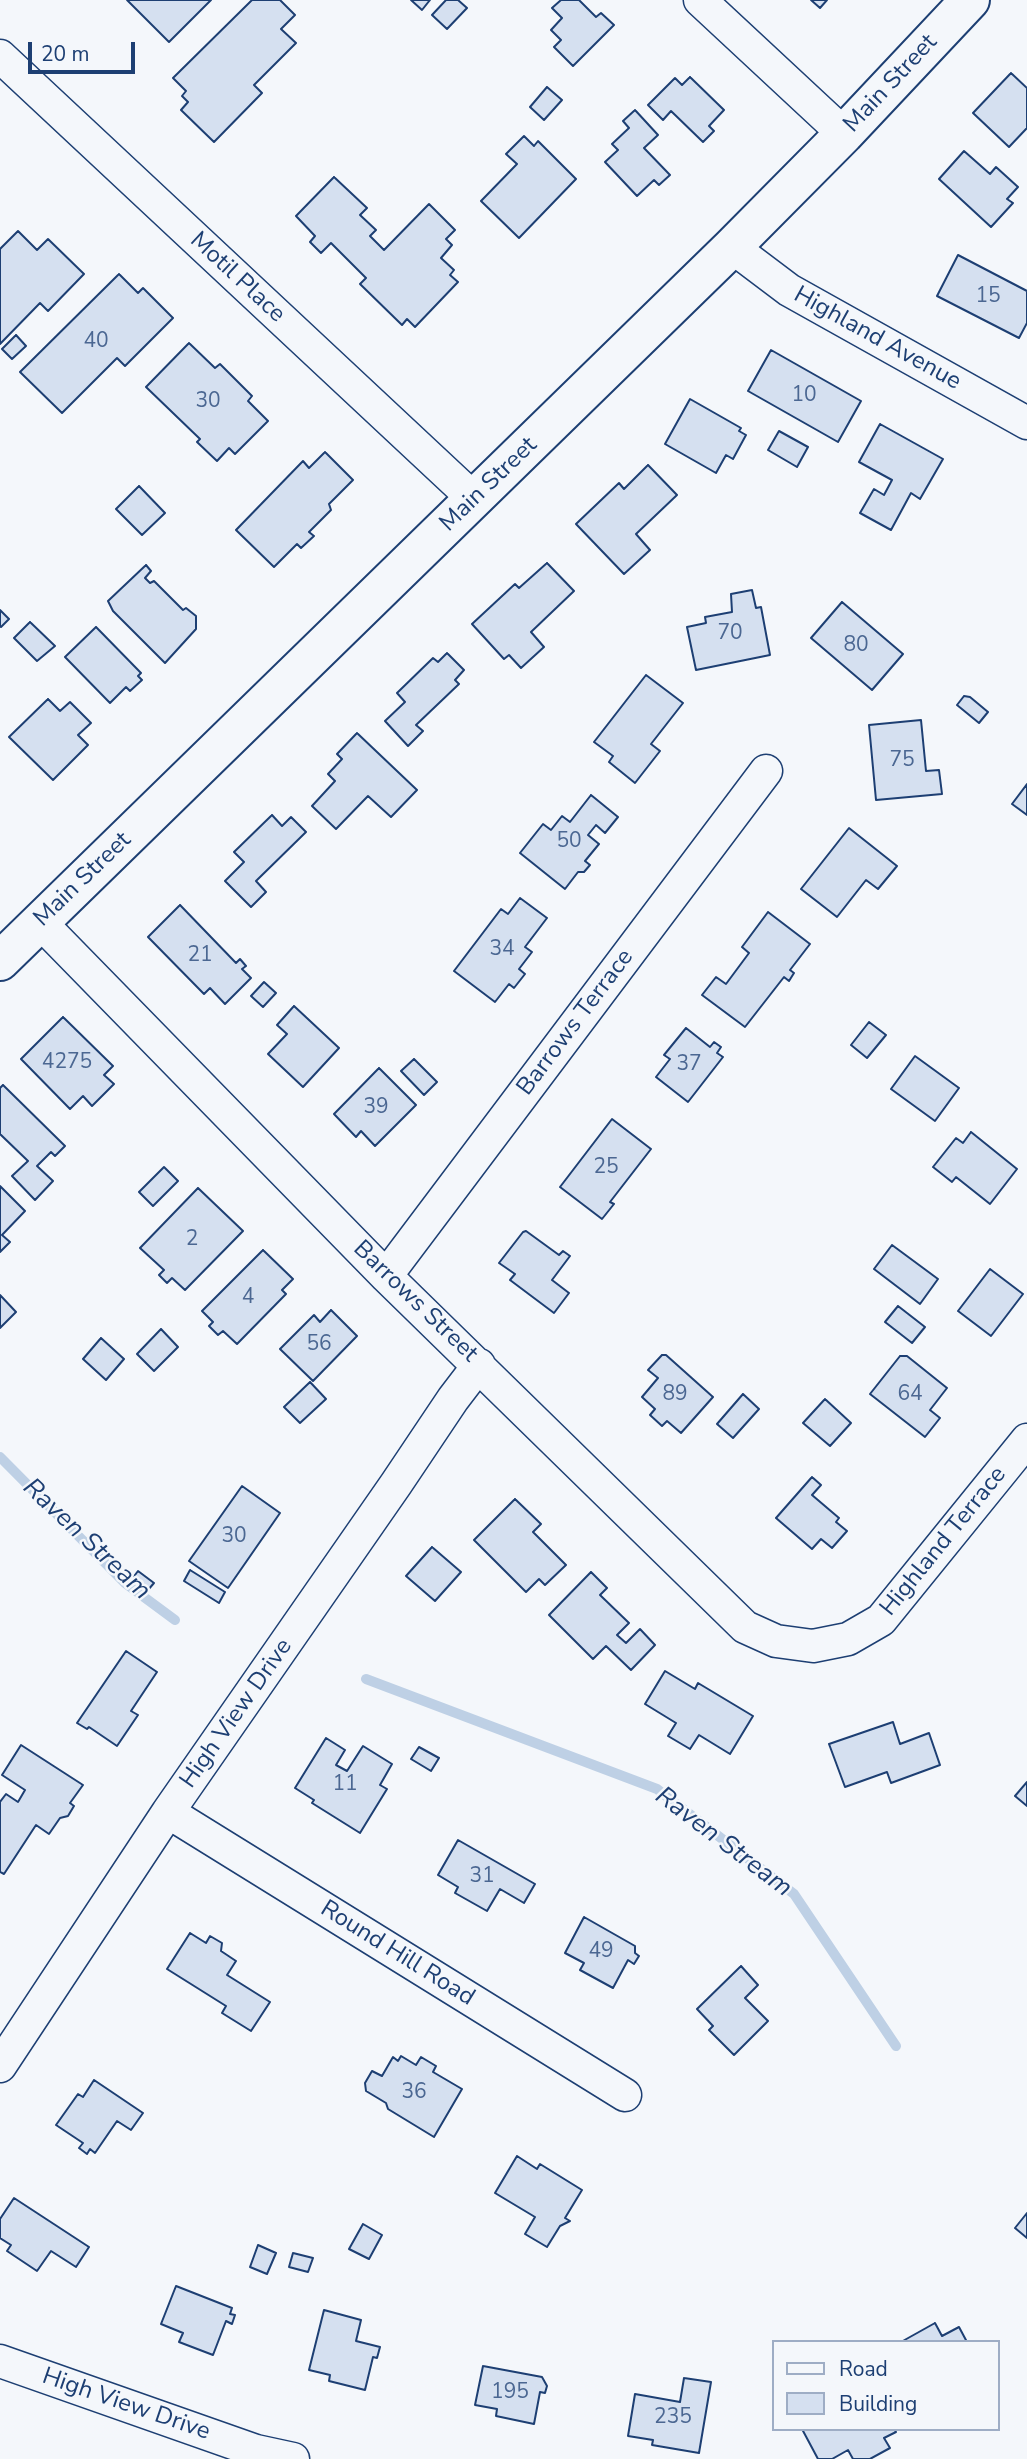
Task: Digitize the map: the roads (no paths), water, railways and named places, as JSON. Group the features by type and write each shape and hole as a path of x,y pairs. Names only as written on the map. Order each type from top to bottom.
{"main road":[{"name":"Main Street","path":"0,961 733,247 845,134 970,0"}],"street":[{"path":"700,0 845,134"},
{"name":"Motil Place","path":"0,56 474,499"},
{"name":"Highland Avenue","path":"733,247 789,290 1027,424"},
{"name":"Barrows Terrace","path":"386,1276 766,771"},
{"name":"Barrows Street","path":"40,922 386,1276 745,1627 776,1641 813,1646"},
{"name":"High View Drive","path":"0,2066 168,1812 453,1399 479,1366"},
{"name":"Highland Terrace","path":"813,1646 848,1639 881,1620 1027,1440"},
{"name":"Round Hill Road","path":"168,1812 625,2095"},
{"name":"High View Drive","path":"0,2361 256,2451 292,2459"}],"waterway":[{"name":"Raven Stream","path":"0,1457 125,1583 175,1620"},
{"name":"Raven Stream","path":"366,1679 657,1789 794,1894 896,2046"}]}
